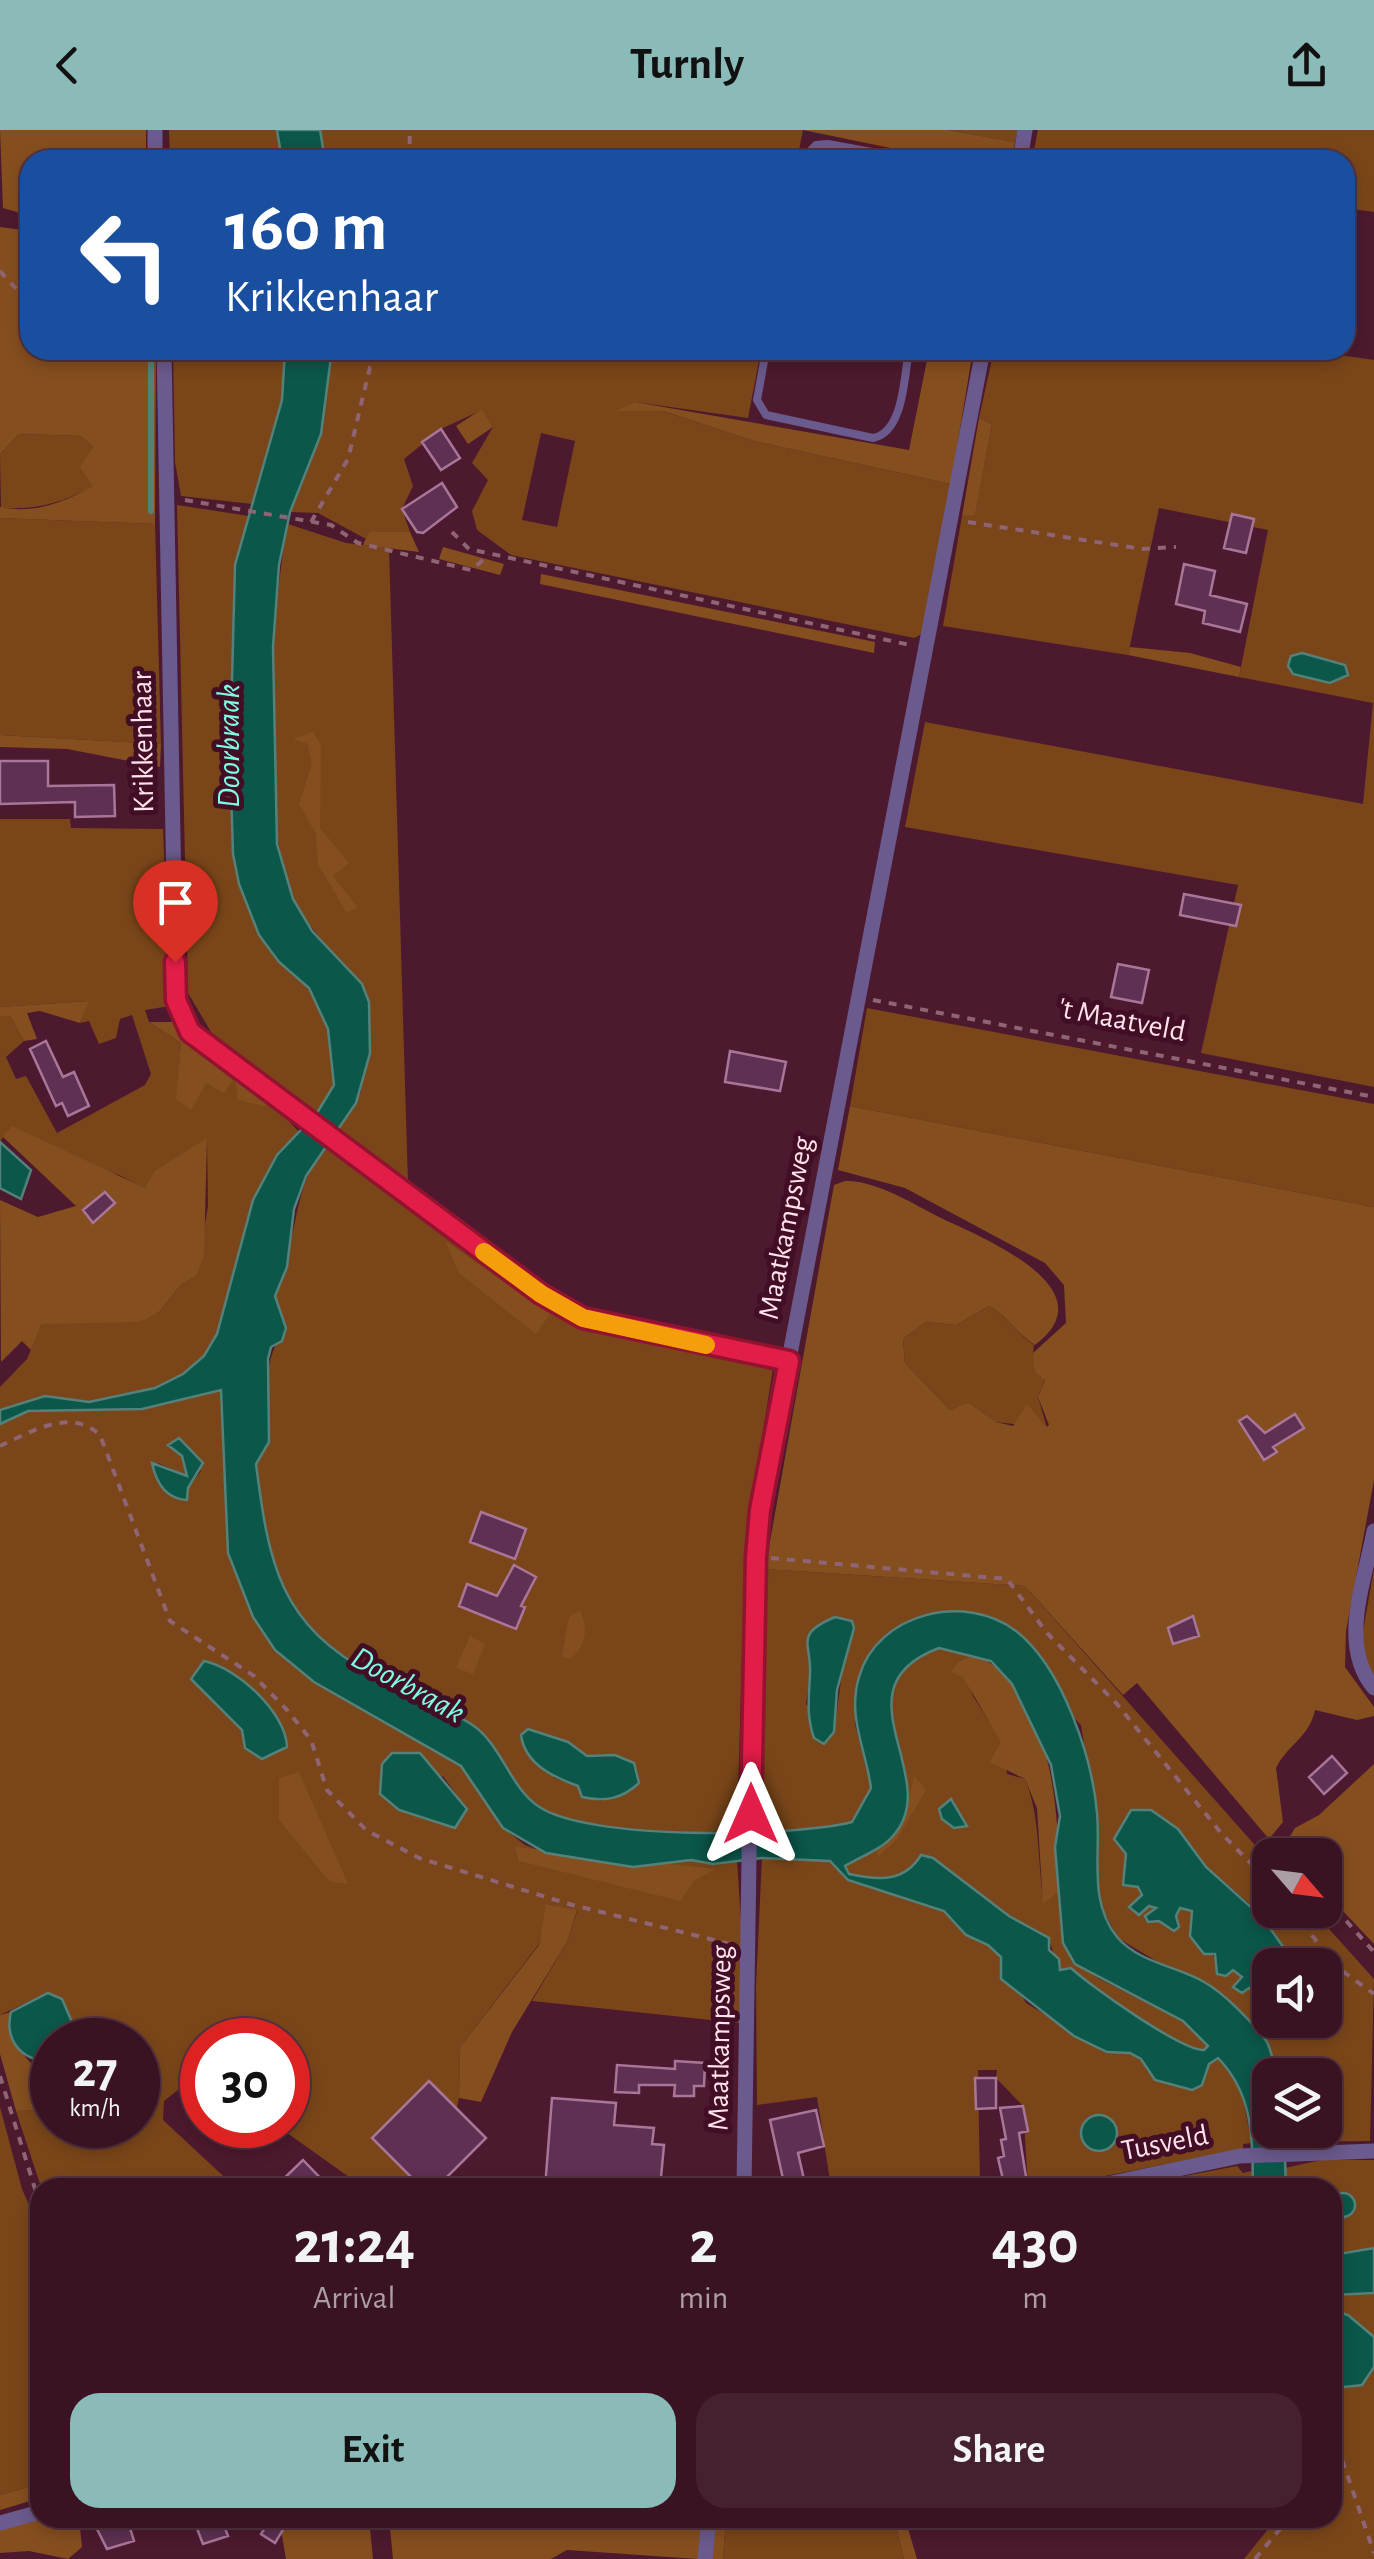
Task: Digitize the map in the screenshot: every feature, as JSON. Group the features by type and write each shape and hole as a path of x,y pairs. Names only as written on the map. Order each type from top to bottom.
{"street":[{"name":"Krikkenhaar","path":"164,360 176,1000 190,1032 541,1294 583,1318 789,1361"},
{"name":"Maatkampsweg","path":"744,2178 760,1510 981,360"},
{"path":"1374,1531 1355,1638 1355,1658 1374,1688"},
{"name":"Tusveld","path":"1136,2178 1240,2156 1374,2151"},
{"path":"0,2523 30,2515"},
{"path":"705,2559 709,2528"}],"lane":[{"path":"811,150 816,145 828,144 861,150"},
{"path":"764,360 758,400 766,415 873,438 887,432 896,418 907,360"}],"path":[{"path":"0,271 20,293"},
{"path":"310,522 348,458 375,360"},
{"path":"165,500 331,525 358,543 471,570 490,554"},
{"path":"950,520 1142,549 1176,547"},
{"path":"452,532 468,549 926,649"},
{"name":"'t Maatveld","path":"859,997 1374,1097"},
{"path":"0,1446 65,1421 90,1426 100,1435 170,1621 254,1676 288,1711 311,1740 327,1790 383,1842 569,1904 748,1947"},
{"path":"756,1557 1007,1579 1046,1632 1117,1704 1221,1833 1252,1865"},
{"path":"1342,1916 1374,1952"},
{"path":"1306,1928 1337,1967 1374,1994"},
{"path":"0,2076 32,2178"},
{"path":"1342,2460 1374,2554"},
{"path":"1255,2559 1281,2528"}],"shaded area":[{"path":"0,130 146,130 146,150 20,150 20,213 3,208"},
{"path":"169,130 277,130 280,150 170,150"},
{"path":"277,130 320,130 323,150 280,150"},
{"path":"320,130 803,130 799,150 323,150"},
{"path":"803,130 948,130 1015,142 1014,150 900,150"},
{"path":"948,130 1018,130 1015,142"},
{"path":"1038,130 1374,130 1374,212 1355,209 1355,150 1034,150"},
{"path":"0,227 20,230 20,360 156,360 155,524 0,518 0,507 48,506 93,486 80,467 93,447 81,436 19,434 0,454"},
{"path":"173,360 284,360 282,400 252,504 181,496 175,462"},
{"path":"284,360 331,360 321,434 290,512 279,565 273,647 277,844 293,899 312,931 362,984 369,1002 370,1053 356,1103 306,1176 294,1209 287,1267 275,1296 286,1328 282,1341 271,1347 268,1359 269,1442 256,1464 274,1562 299,1613 318,1636 344,1656 481,1732 528,1798 538,1806 563,1817 599,1825 691,1833 785,1831 852,1822 871,1788 856,1720 856,1692 869,1655 884,1637 925,1615 949,1612 995,1619 1016,1631 1061,1689 1081,1740 1094,1790 1099,1893 1108,1923 1136,1953 1194,1977 1220,1993 1252,2025 1252,2038 1263,2038 1267,2043 1272,2058 1252,2058 1252,2148 1285,2148 1286,2178 1253,2178 1245,2102 1218,2058 1209,2064 1202,2085 1192,2090 1155,2080 1141,2059 1130,2053 1107,2052 1074,2036 1001,1979 1001,1957 988,1945 966,1935 944,1911 848,1880 830,1861 762,1858 713,1864 691,1860 633,1867 546,1853 503,1828 461,1766 314,1682 275,1650 253,1617 228,1553 221,1390 142,1409 28,1411 0,1424 0,1410 45,1396 89,1402 155,1388 183,1374 204,1356 217,1334 253,1200 277,1155 317,1113 334,1085 328,1029 309,988 279,962 259,935 239,884 233,854 230,756 235,565 282,400","holes":["939,1648 991,1661 1012,1684 1051,1765 1060,1816 1055,1847 1063,1943 1075,1964 1183,2021 1208,2046 1204,2050 1157,2029 1071,1968 1060,1970 1059,1959 1049,1950 1049,1938 1009,1916 933,1858 921,1855 907,1871 890,1877 849,1874 845,1866 887,1842 905,1814 908,1789 892,1710 894,1686 909,1665"]},
{"path":"329,360 759,360 748,418 635,402 754,441 951,484 924,633 914,638 511,555 477,530 472,511 488,480 472,463 493,427 482,410 441,429 404,459 413,486 402,509 410,532 369,532 366,539 318,513 290,512 311,462","holes":["541,433 575,441 557,527 522,520"]},
{"path":"927,360 971,360 951,484 754,441 663,411 617,411 635,402 909,450"},
{"path":"992,360 1374,360 1374,1087 1201,1053 1238,885 905,827 925,722 1363,804 1373,703 1239,677 1268,530 1159,508 1128,655 943,626 962,516 975,514 992,424 979,418"},
{"path":"482,409 493,427 468,444 456,426"},
{"path":"979,418 992,424 975,515 962,516"},
{"path":"19,434 81,436 93,447 94,486 49,504 1,508 0,454"},
{"path":"177,505 249,516 235,565 233,602 233,854 239,884 259,935 279,962 309,988 328,1029 334,1085 317,1113 211,1032 188,993"},
{"path":"0,518 155,524 161,744 0,735"},
{"path":"288,524 346,543 389,548 408,1184 337,1128 361,1092 362,984 302,914 283,868 276,824 271,716 277,607"},
{"path":"369,532 410,532 419,552 363,545"},
{"path":"443,547 504,564 500,575 439,559"},
{"path":"541,574 875,642 874,653 540,584"},
{"path":"1130,647 1190,653 1241,667 1239,677 1128,655"},
{"path":"1302,653 1345,665 1348,675 1330,683 1293,674 1288,666 1291,656"},
{"path":"313,732 321,746 320,828 349,863 333,876 358,908 346,912 318,864 316,834 299,804 312,764 308,744 293,739"},
{"path":"0,735 161,744 160,767 67,749 0,747"},
{"path":"0,819 70,819 71,828 163,829 170,1006 145,1010 149,1022 181,1043 177,1099 206,1083 236,1076 272,1103 300,1133 253,1200 217,1334 204,1355 183,1374 155,1388 89,1402 45,1396 0,1410 0,1387 27,1359 42,1324 159,1312 181,1285 196,1276 208,1206 207,1139 146,1189 119,1175 3,1137 0,1142 0,1016 10,1016 24,1041 6,1057 16,1079 26,1076 57,1133 145,1085 151,1074 132,1015 120,1019 116,1038 99,1044 89,1021 80,1023 88,1001 0,1007"},
{"path":"89,1001 80,1023 40,1011 27,1013 37,1039 24,1041 10,1016 0,1016 0,1007"},
{"path":"867,1008 1374,1104 1374,1207 850,1106"},
{"path":"149,1022 177,1022 187,1039 272,1103 264,1106 238,1100 235,1077 224,1093 206,1083 191,1110 176,1099 181,1043"},
{"path":"850,1106 1374,1207 1374,1480 1346,1631 1345,1667 1374,1707 1374,1716 1357,1720 1315,1710 1308,1728 1276,1768 1283,1822 1270,1838 1137,1683 1123,1695 1025,1586 765,1569 834,1185 860,1182 896,1195 1009,1252 1049,1285 1058,1304 1054,1324 1035,1345 989,1306 956,1325 926,1322 903,1339 905,1363 950,1410 968,1402 996,1422 1013,1426 1027,1404 1046,1427 1049,1425 1038,1397 1045,1380 1035,1372 1033,1353 1066,1323 1064,1285 1045,1263 905,1188 838,1170"},
{"path":"12,1126 145,1188 155,1171 207,1138 204,1256 196,1276 181,1285 159,1312 140,1322 42,1324 31,1350 22,1341 1,1362 0,1200 38,1217 76,1206 3,1137"},
{"path":"0,1142 31,1170 21,1199 0,1188"},
{"path":"323,1144 528,1292 590,1331 773,1369 753,1492 744,1581 737,1829 686,1833 626,1831 568,1819 544,1809 518,1787 477,1728 359,1665 329,1644 290,1598 269,1541 256,1464 268,1429 270,1362 286,1329 275,1296 312,1164","holes":["568,1742 587,1756 601,1755 631,1790 600,1801 578,1786 554,1778"]},
{"path":"445,1241 550,1314 536,1334 459,1273"},
{"path":"989,1306 1034,1345 1033,1353 1045,1379 1038,1397 1047,1428 996,1422 968,1402 950,1410 905,1363 903,1339 926,1322 956,1325"},
{"path":"221,1390 228,1553 314,1682 461,1766 503,1828 525,1845 546,1853 633,1867 691,1860 713,1864 737,1861 743,1950 739,2023 532,2001 567,1942 577,1911 547,1904 539,1944 460,2047 459,2098 446,2158 447,2178 350,2178 308,2148 310,2018 180,2018 180,2088 164,2101 163,2120 180,2136 180,2148 193,2148 225,2178 38,2178 16,2111 30,2111 30,2148 160,2148 160,2018 67,2018 48,1993 0,2015 0,1424 27,1411 142,1409","holes":["187,1451 201,1471 188,1488 186,1500 163,1490 154,1470 158,1463 187,1476 182,1456","242,1731 287,1747 261,1759 245,1748","443,1776 466,1808 455,1828 399,1809"]},
{"path":"179,1438 203,1463 188,1488 187,1500 163,1488 152,1463 187,1476 182,1456 168,1445"},
{"path":"765,1569 1025,1586 1252,1842 1252,1907 1206,1866 1193,1848 1131,1810 1114,1839 1126,1854 1124,1885 1138,1887 1142,1895 1130,1907 1138,1915 1149,1906 1176,1916 1181,1907 1192,1911 1193,1925 1226,1976 1233,1969 1242,1977 1234,1986 1252,1990 1252,2027 1204,1981 1176,1973 1118,1938 1097,1899 1099,1837 1081,1725 974,1614 858,1678 855,1724 871,1788 852,1822 786,1834 762,1831","holes":["843,1666 834,1732 806,1704 811,1669"]},
{"path":"1374,1569 1374,1677 1359,1653"},
{"path":"580,1610 585,1630 583,1642 571,1659 562,1657 569,1617"},
{"path":"835,1617 852,1621 854,1628 837,1690 834,1732 824,1744 814,1738 810,1722 808,1641 814,1629"},
{"path":"470,1636 485,1644 473,1674 456,1668"},
{"path":"939,1648 975,1654 959,1661 973,1696 1002,1742 1007,1774 1025,1779 1036,1824 1044,1903 1058,1893 1063,1943 1096,1977 1183,2021 1209,2046 1198,2051 1184,2046 1071,1968 1060,1970 1048,1938 1009,1916 933,1858 921,1855 907,1871 890,1877 849,1874 845,1866 892,1838 905,1813 907,1787 892,1709 895,1685 909,1665"},
{"path":"975,1654 1001,1672 1022,1697 1047,1760 1059,1863 1058,1893 1043,1904 1037,1808 1025,1779 990,1762 1001,1742 963,1677 951,1672 959,1661"},
{"path":"204,1661 231,1673 258,1694 278,1720 287,1747 262,1759 245,1748 242,1730 191,1679"},
{"path":"528,1729 568,1742 587,1756 615,1755 634,1763 639,1783 613,1798 582,1797 578,1786 534,1762 521,1735"},
{"path":"392,1753 420,1753 467,1809 455,1828 399,1810 380,1794 382,1764"},
{"path":"1374,1764 1374,1944 1342,1910 1342,1838 1289,1838 1295,1828 1319,1815"},
{"path":"299,1772 348,1884 329,1881 279,1820 279,1778"},
{"path":"914,1776 926,1790 897,1839 879,1856 876,1852 893,1836 902,1818"},
{"path":"951,1799 967,1826 954,1828 942,1819 939,1809"},
{"path":"1131,1810 1151,1810 1178,1829 1206,1867 1252,1908 1252,1928 1270,1928 1284,1948 1252,1948 1252,1990 1242,1993 1233,1987 1242,1977 1233,1970 1226,1976 1217,1974 1215,1954 1204,1954 1190,1936 1192,1911 1180,1908 1176,1916 1179,1927 1174,1931 1159,1921 1148,1922 1145,1916 1156,1908 1149,1906 1139,1915 1129,1907 1142,1895 1138,1887 1123,1885 1126,1854 1114,1839"},
{"path":"515,1847 716,1869 695,1880 680,1901 519,1861"},
{"path":"762,1858 830,1861 848,1880 944,1911 966,1935 988,1945 1001,1958 1026,2003 1107,2052 1130,2053 1141,2059 1156,2080 1192,2090 1218,2057 1239,2079 1252,2143 1243,2144 1243,2149 1095,2178 1027,2178 1023,2106 996,2078 997,2070 978,2070 980,2178 830,2178 817,2097 757,2105 756,1985"},
{"path":"546,1904 577,1910 567,1942 512,2032 481,2102 459,2098 460,2047 539,1945"},
{"path":"1268,1928 1328,1928 1374,1979 1370,2141 1342,2141 1342,2058 1271,2058 1263,2038 1342,2038 1342,1948 1283,1948"},
{"path":"48,1993 62,1999 70,2018 30,2018 30,2057 13,2040 11,2012"},
{"path":"11,2012 13,2039 30,2062 30,2111 16,2111 0,2054 0,2015"},
{"path":"0,2107 30,2207 30,2487 0,2495"},
{"path":"1099,2115 1112,2120 1117,2133 1112,2146 1099,2151 1086,2146 1081,2133 1086,2120"},
{"path":"1321,2160 1374,2160 1374,2248 1342,2253 1342,2178 1286,2178 1285,2168"},
{"path":"1237,2166 1243,2173 1252,2171 1252,2178 1174,2178"},
{"path":"1342,2193 1354,2201 1351,2213 1342,2217"},
{"path":"1374,2248 1374,2293 1342,2295 1342,2253"},
{"path":"1374,2293 1374,2337 1342,2313 1342,2295"},
{"path":"1342,2313 1374,2337 1374,2367 1362,2385 1345,2387"},
{"path":"1374,2367 1374,2559 1244,2559 1269,2528 1342,2528 1342,2379 1371,2374"},
{"path":"30,2487 30,2501 0,2510 0,2495"},
{"path":"30,2520 30,2528 80,2528 82,2547 68,2559 29,2551 0,2553 0,2530"},
{"path":"281,2528 370,2528 373,2559 286,2559"},
{"path":"390,2528 701,2528 698,2559 567,2550 551,2559 393,2559"},
{"path":"714,2528 725,2528 723,2559 711,2559"},
{"path":"725,2528 896,2528 904,2559 723,2559"},
{"path":"896,2528 908,2528 917,2559 904,2559"}],"building":[{"path":"441,429 460,458 441,470 422,442"},
{"path":"442,483 457,507 423,533 417,532 402,509"},
{"path":"1232,514 1254,519 1246,553 1224,548"},
{"path":"1184,564 1215,571 1210,595 1247,604 1240,632 1203,623 1205,611 1176,604"},
{"path":"0,761 48,761 48,786 114,785 115,816 75,817 75,802 0,804"},
{"path":"1184,894 1241,905 1236,926 1180,915"},
{"path":"1118,964 1149,970 1142,1003 1111,997"},
{"path":"46,1041 63,1077 74,1072 89,1106 68,1116 62,1103 56,1106 30,1049"},
{"path":"730,1051 786,1062 780,1091 725,1082"},
{"path":"105,1192 115,1203 93,1223 83,1210"},
{"path":"1295,1414 1304,1428 1273,1447 1277,1452 1264,1460 1239,1421 1247,1416 1265,1433"},
{"path":"481,1512 526,1529 515,1559 470,1542"},
{"path":"514,1565 536,1577 521,1606 525,1607 516,1629 459,1606 467,1584 497,1596"},
{"path":"1193,1616 1199,1636 1173,1644 1168,1628"},
{"path":"1332,1756 1347,1773 1324,1794 1309,1777"},
{"path":"675,2061 705,2063 704,2086 694,2086 694,2096 674,2096 675,2085 639,2085 639,2093 615,2092 617,2065 675,2069"},
{"path":"975,2078 996,2078 996,2108 976,2109"},
{"path":"429,2081 486,2138 446,2178 412,2178 372,2138"},
{"path":"552,2098 616,2103 614,2125 654,2128 652,2144 664,2145 661,2178 546,2178"},
{"path":"1023,2106 1028,2131 1019,2133 1026,2178 1003,2178 998,2158 1004,2156 1001,2140 1006,2139 1000,2108"},
{"path":"816,2110 824,2146 798,2153 804,2178 783,2178 770,2120"},
{"path":"303,2160 320,2178 284,2178"},
{"path":"130,2528 134,2541 107,2549 97,2529"},
{"path":"197,2528 225,2528 228,2536 203,2544"},
{"path":"265,2528 284,2528 275,2543 261,2534"}],"waterway":[{"path":"151,360 151,511"}],"slow traffic":[{"path":"484,1252 541,1294 583,1318 608,1327 706,1345"}],"route":[{"path":"175,962 176,1000 190,1032 541,1294 608,1327 789,1361 760,1510 756,1557 751,1814"}],"water label":[{"name":"Doorbraak","path":"229,746"},
{"name":"Doorbraak","path":"408,1685"}]}
